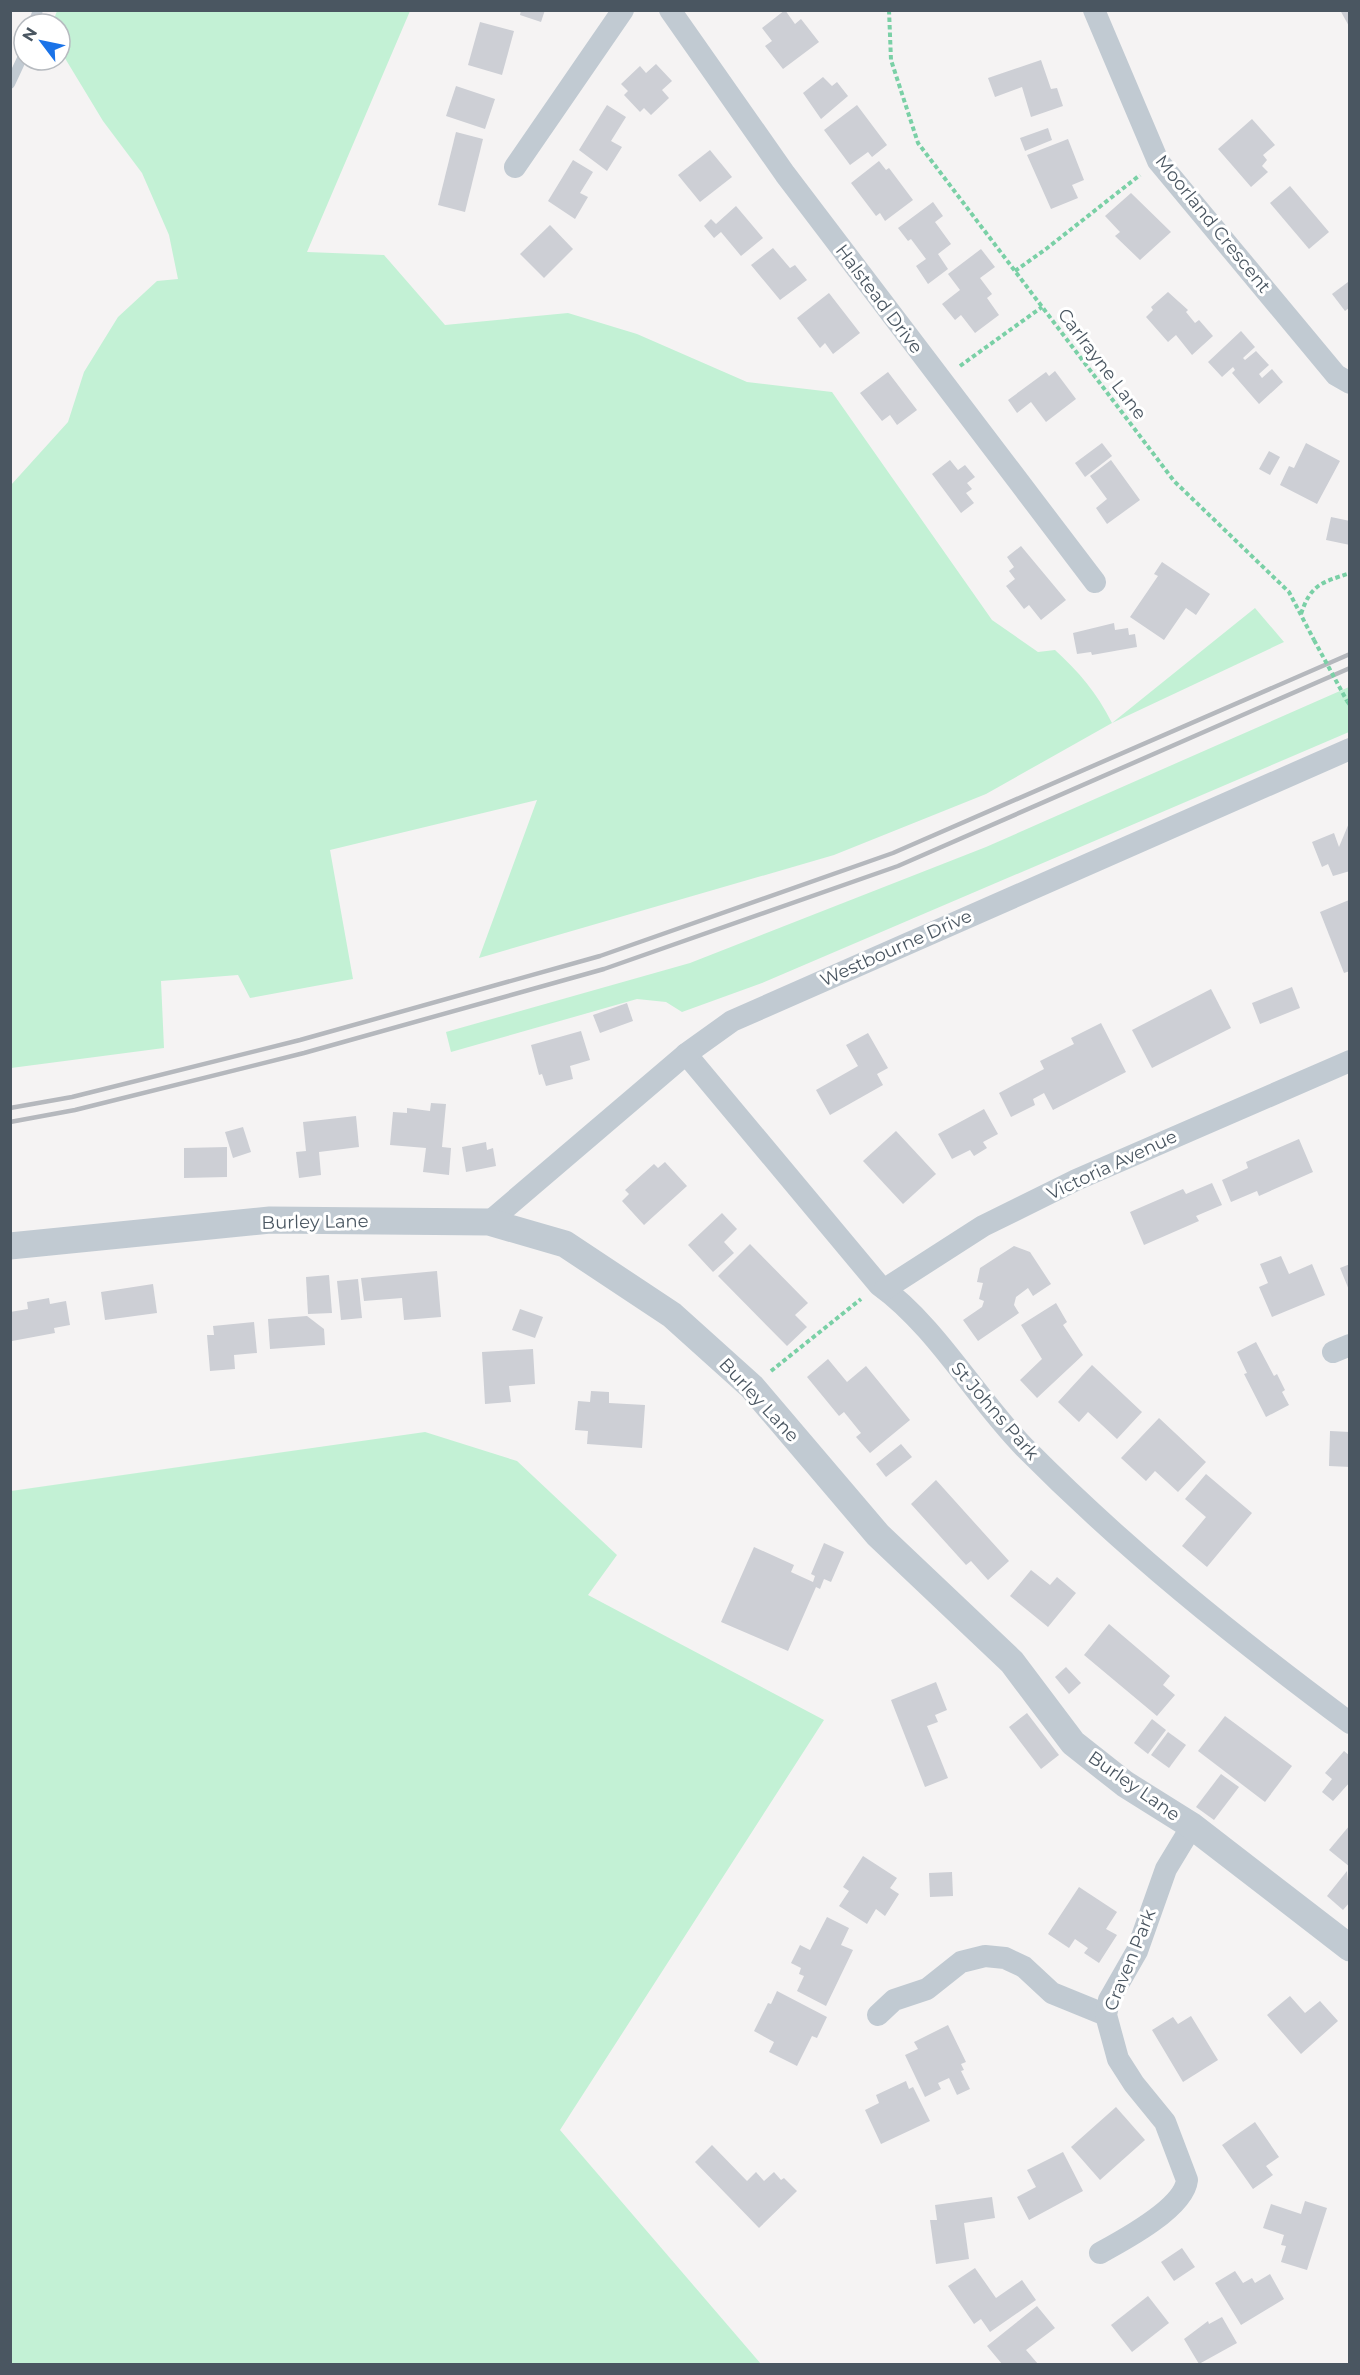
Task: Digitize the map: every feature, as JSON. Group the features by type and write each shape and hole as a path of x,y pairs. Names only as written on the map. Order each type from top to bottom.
{"street":[{"path":"515,167 623,10"},
{"name":"Halstead Drive","path":"670,10 785,174 940,381 1095,582"},
{"name":"Moorland Crescent","path":"1094,10 1158,161 1336,375 1350,383"},
{"name":"Westbourne Drive","path":"489,1222 686,1054 732,1021 1350,748"},
{"name":"St Johns Park","path":"686,1054 882,1287 902,1303 1012,1434 1081,1505 1238,1640 1350,1723"},
{"name":"Victoria Avenue","path":"882,1287 983,1227 1076,1180 1350,1061"},
{"name":"Burley Lane","path":"10,1246 270,1220 489,1222 565,1244 672,1315 752,1387 878,1535 1012,1662 1074,1743 1125,1784 1192,1826 1350,1947"},
{"name":"Craven Park","path":"1100,2253 1125,2239 1177,2201 1186,2189 1187,2180 1165,2122 1134,2084 1118,2059 1106,2015 1109,2000 1137,1951 1166,1869 1192,1826"},
{"path":"878,2015 894,2000 927,1989 961,1962 986,1956 1005,1958 1024,1967 1052,1993 1073,2004 1106,2015"}],"path":[{"name":"Carlrayne Lane","path":"889,10 891,60 918,143 1174,482 1289,592 1348,703"},
{"path":"1014,271 1046,249 1158,161"},
{"path":"940,381 1042,307"},
{"path":"1301,615 1307,594 1324,582 1350,573"},
{"path":"752,1387 882,1287"}],"green space":[{"path":"410,11 307,252 384,255 445,325 568,313 637,334 747,382 832,392 992,620 1038,652 1055,650 1087,684 1112,723 986,794 834,855 479,958 537,800 330,850 353,979 250,998 238,975 161,981 164,1048 11,1068 11,485 68,422 84,372 118,317 157,281 178,279 169,235 142,173 103,121 72,70 72,12 57,12"},
{"path":"1255,608 1284,642 1112,723"},
{"path":"1349,687 1349,732 762,983 682,1012 666,1002 637,999 451,1052 446,1032 690,963 986,847"},
{"path":"425,1432 517,1461 617,1555 588,1595 824,1720 560,2130 761,2364 11,2364 11,1491"}],"building":[{"path":"521,10 545,10 541,22 520,15"},
{"path":"785,10 795,24 801,19 819,42 783,69 765,46 772,41 762,28"},
{"path":"1340,10 1350,10 1350,28"},
{"path":"480,22 514,31 502,75 468,65"},
{"path":"1041,60 1051,89 1057,88 1063,106 1031,117 1022,87 995,97 988,78"},
{"path":"656,64 672,81 662,90 669,98 651,115 644,108 640,112 624,95 628,91 621,84 640,66 646,73"},
{"path":"823,77 832,86 837,82 848,96 821,119 803,93"},
{"path":"456,86 495,99 485,129 446,116"},
{"path":"607,105 626,117 611,141 622,147 607,171 579,150"},
{"path":"857,105 887,145 872,157 868,152 850,165 824,130"},
{"path":"1252,119 1275,145 1263,155 1267,160 1262,166 1268,172 1251,187 1218,149"},
{"path":"1048,128 1052,140 1025,151 1020,138"},
{"path":"456,132 483,139 465,212 438,205"},
{"path":"1068,139 1084,180 1072,185 1078,198 1051,209 1027,155"},
{"path":"710,150 732,177 700,202 678,175"},
{"path":"573,160 593,172 580,193 588,197 575,219 548,201"},
{"path":"879,161 886,170 889,168 913,200 885,221 880,213 876,216 851,183"},
{"path":"1290,186 1329,232 1309,249 1270,203"},
{"path":"1131,193 1171,232 1140,260 1115,236 1120,232 1105,216"},
{"path":"933,202 943,216 935,222 951,244 938,254 948,269 928,284 916,266 926,259 911,239 908,241 898,228"},
{"path":"736,206 763,238 741,256 721,232 714,238 704,226 711,219 716,224"},
{"path":"550,225 573,249 544,278 520,254"},
{"path":"773,248 790,268 795,265 807,280 780,300 751,265"},
{"path":"981,249 995,267 980,278 992,294 987,298 999,315 975,333 961,315 955,320 942,304 960,290 948,274"},
{"path":"1348,282 1350,307 1345,311 1332,294"},
{"path":"1168,292 1188,310 1186,312 1195,323 1199,320 1213,336 1192,355 1176,335 1168,342 1146,317 1153,310 1151,307"},
{"path":"829,293 860,333 833,354 825,343 820,348 797,318"},
{"path":"1241,331 1255,347 1243,358 1245,360 1256,351 1269,365 1259,374 1262,378 1272,369 1283,382 1259,404 1232,373 1235,370 1233,367 1222,377 1208,362"},
{"path":"1055,371 1076,399 1046,422 1031,402 1017,413 1008,400 1046,372 1049,376"},
{"path":"888,372 917,410 897,425 890,415 882,421 860,393"},
{"path":"1102,443 1112,456 1085,477 1075,463"},
{"path":"1306,443 1340,461 1317,504 1280,485 1289,466 1294,468"},
{"path":"1269,451 1280,457 1270,475 1259,469"},
{"path":"950,460 958,470 965,465 975,477 967,483 972,489 966,493 974,503 961,513 932,474"},
{"path":"1111,460 1140,500 1107,524 1096,508 1107,499 1090,476"},
{"path":"1331,517 1350,521 1350,545 1326,540"},
{"path":"1021,546 1066,600 1041,620 1029,605 1024,609 1006,586 1015,579 1009,571 1014,567 1007,557"},
{"path":"1162,562 1210,594 1196,615 1186,608 1164,640 1130,617 1158,576 1154,574"},
{"path":"1114,623 1115,630 1128,628 1129,635 1135,634 1137,647 1092,655 1091,652 1077,654 1073,633"},
{"path":"1349,823 1350,871 1333,876 1328,864 1322,867 1312,842 1334,833 1339,847"},
{"path":"1349,900 1350,971 1344,973 1320,912"},
{"path":"1292,987 1300,1008 1260,1024 1252,1003"},
{"path":"1211,989 1231,1028 1152,1068 1132,1030"},
{"path":"627,1003 633,1021 600,1033 593,1015"},
{"path":"1101,1023 1126,1072 1053,1110 1044,1093 1033,1099 1035,1105 1011,1117 999,1093 1044,1069 1040,1061 1074,1044 1071,1038"},
{"path":"581,1031 590,1060 570,1066 573,1079 546,1086 542,1074 539,1075 531,1045"},
{"path":"868,1033 888,1068 877,1074 883,1085 830,1115 816,1090 858,1066 846,1045"},
{"path":"431,1103 446,1104 442,1147 451,1148 449,1175 423,1172 426,1148 390,1145 393,1112 407,1113 407,1108 430,1111"},
{"path":"984,1109 998,1134 983,1142 987,1148 974,1156 970,1150 952,1159 938,1134"},
{"path":"356,1116 359,1147 319,1152 321,1175 299,1178 296,1152 306,1151 303,1122"},
{"path":"243,1127 251,1152 233,1158 225,1132"},
{"path":"896,1131 936,1174 903,1204 863,1161"},
{"path":"1299,1139 1313,1172 1259,1196 1257,1191 1231,1202 1222,1180 1248,1168 1246,1162"},
{"path":"486,1142 487,1150 493,1148 496,1166 466,1172 462,1147"},
{"path":"227,1147 227,1177 184,1178 184,1148"},
{"path":"665,1162 687,1186 644,1225 622,1201 629,1194 625,1190 654,1164 658,1168"},
{"path":"1212,1183 1222,1205 1196,1216 1199,1221 1144,1245 1130,1212 1183,1189 1186,1194"},
{"path":"722,1213 737,1229 724,1242 734,1253 713,1272 688,1245"},
{"path":"750,1244 808,1303 795,1315 807,1327 787,1346 718,1276"},
{"path":"1014,1246 1030,1252 1051,1284 1033,1296 1028,1288 1016,1297 1014,1305 1019,1313 978,1341 963,1320 982,1307 984,1301 979,1299 983,1283 977,1282 980,1268"},
{"path":"1281,1256 1289,1274 1312,1264 1325,1295 1272,1317 1259,1287 1268,1283 1260,1264"},
{"path":"1350,1264 1350,1290 1349,1290 1340,1268"},
{"path":"437,1271 441,1317 404,1320 402,1298 364,1301 361,1278"},
{"path":"329,1275 332,1313 308,1314 306,1277"},
{"path":"358,1279 362,1318 341,1320 337,1281"},
{"path":"153,1284 157,1313 105,1320 101,1292"},
{"path":"49,1298 50,1304 66,1301 70,1325 54,1328 55,1333 12,1341 10,1312 28,1309 27,1302"},
{"path":"1056,1303 1067,1322 1063,1325 1083,1355 1037,1398 1020,1380 1042,1359 1021,1325"},
{"path":"520,1309 543,1317 535,1338 512,1330"},
{"path":"307,1316 324,1329 325,1345 270,1349 268,1319"},
{"path":"254,1322 257,1353 234,1355 235,1369 210,1371 207,1335 214,1335 213,1326"},
{"path":"1256,1342 1274,1376 1277,1374 1285,1390 1282,1392 1289,1405 1266,1417 1244,1374 1247,1373 1237,1352"},
{"path":"533,1349 535,1384 509,1386 511,1402 485,1404 482,1352"},
{"path":"828,1359 847,1382 866,1366 910,1420 870,1453 856,1437 861,1433 844,1412 839,1416 807,1377"},
{"path":"1092,1365 1142,1412 1117,1439 1088,1412 1079,1422 1058,1402"},
{"path":"591,1391 609,1392 609,1403 645,1405 642,1448 587,1444 588,1431 575,1430 578,1401 590,1402"},
{"path":"1159,1418 1206,1462 1178,1492 1155,1471 1146,1481 1121,1458"},
{"path":"1330,1431 1350,1432 1350,1467 1329,1466"},
{"path":"901,1444 912,1457 886,1477 876,1464"},
{"path":"1206,1474 1252,1513 1207,1567 1182,1546 1206,1517 1185,1499"},
{"path":"936,1480 1009,1561 988,1580 971,1561 966,1565 911,1504"},
{"path":"824,1543 844,1552 831,1582 824,1579 820,1589 816,1587 788,1651 721,1622 754,1547 794,1565 791,1572 813,1582 815,1576 811,1574"},
{"path":"1031,1570 1050,1585 1057,1577 1076,1593 1048,1627 1010,1596"},
{"path":"1109,1624 1170,1676 1163,1685 1175,1695 1157,1716 1084,1655"},
{"path":"1066,1667 1081,1683 1069,1694 1055,1677"},
{"path":"936,1682 947,1710 935,1715 938,1722 927,1726 948,1778 925,1787 891,1700"},
{"path":"1027,1713 1059,1755 1041,1769 1009,1727"},
{"path":"1225,1716 1292,1766 1265,1802 1198,1751"},
{"path":"1152,1719 1166,1730 1148,1754 1134,1743"},
{"path":"1168,1732 1186,1745 1169,1768 1151,1755"},
{"path":"1344,1751 1350,1756 1350,1782 1333,1801 1322,1792 1332,1779 1325,1773"},
{"path":"1221,1774 1239,1787 1214,1820 1196,1807"},
{"path":"1350,1825 1350,1867 1329,1850"},
{"path":"863,1856 897,1878 890,1888 899,1894 885,1916 876,1909 867,1924 839,1906 849,1891 843,1887"},
{"path":"1347,1871 1350,1902 1343,1910 1327,1896"},
{"path":"952,1872 953,1896 930,1897 929,1873"},
{"path":"1079,1887 1117,1912 1106,1929 1117,1935 1099,1963 1084,1953 1088,1948 1075,1939 1069,1948 1048,1934"},
{"path":"827,1917 849,1928 841,1945 853,1950 826,2006 797,1991 804,1976 799,1974 801,1968 791,1963 800,1945 810,1950"},
{"path":"777,1991 827,2017 817,2038 812,2036 797,2066 769,2052 774,2042 754,2031 768,2003 771,2004"},
{"path":"1290,1996 1305,2013 1320,2001 1338,2021 1301,2054 1267,2015"},
{"path":"1191,2016 1218,2060 1183,2082 1152,2030 1173,2017 1178,2024"},
{"path":"948,2025 966,2062 961,2064 964,2070 961,2071 970,2089 957,2095 949,2078 938,2083 941,2089 925,2097 905,2055 918,2049 914,2042"},
{"path":"906,2081 909,2089 913,2087 930,2121 881,2144 865,2110 879,2103 876,2095"},
{"path":"1116,2107 1145,2140 1100,2180 1071,2147"},
{"path":"1255,2122 1279,2157 1266,2166 1273,2175 1253,2189 1222,2145"},
{"path":"712,2145 747,2181 756,2172 764,2181 774,2172 797,2191 759,2228 695,2162"},
{"path":"1063,2152 1083,2191 1029,2220 1017,2197 1036,2187 1027,2170"},
{"path":"992,2197 995,2218 964,2223 969,2259 936,2264 930,2220 937,2220 935,2205"},
{"path":"1305,2201 1327,2208 1307,2270 1281,2262 1286,2246 1281,2245 1284,2235 1263,2228 1271,2204 1301,2214"},
{"path":"1182,2248 1195,2267 1174,2281 1161,2262"},
{"path":"975,2268 996,2298 1022,2280 1036,2300 990,2332 981,2319 974,2324 948,2286"},
{"path":"1235,2271 1243,2283 1252,2278 1255,2283 1270,2274 1284,2299 1241,2325 1215,2283"},
{"path":"1148,2296 1169,2323 1132,2352 1111,2325"},
{"path":"1037,2306 1055,2328 1026,2350 1038,2364 1002,2364 987,2346"},
{"path":"1222,2317 1237,2343 1199,2364 1184,2339 1208,2321 1209,2324"}],"railway":[{"path":"10,1108 72,1097 300,1040 600,956 893,853 1350,654"},
{"path":"10,1122 75,1110 304,1053 604,969 898,866 1350,668"}]}
